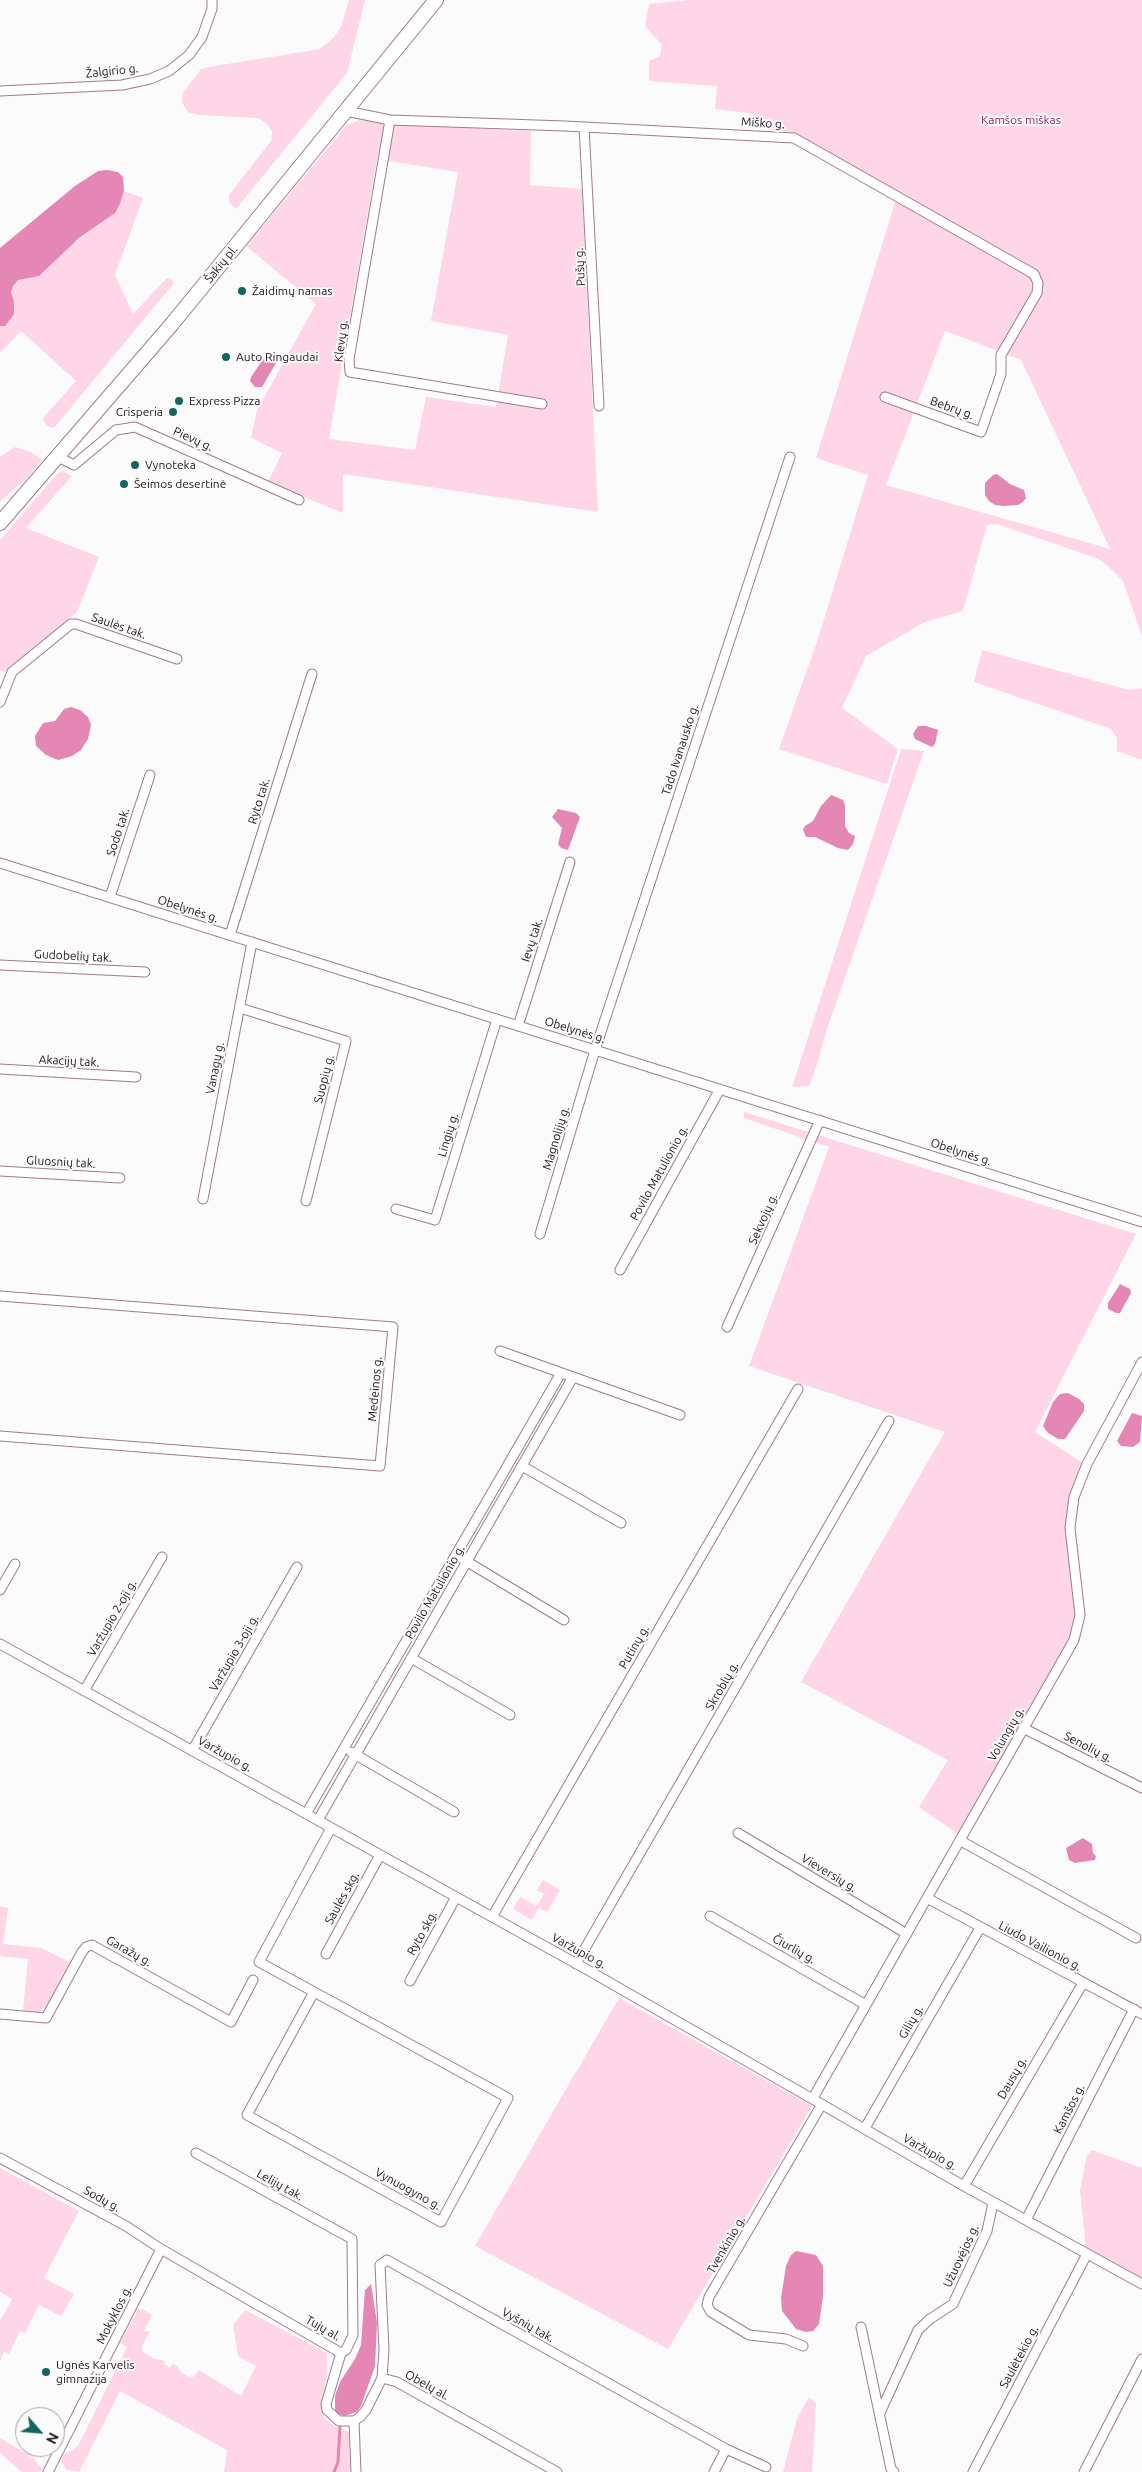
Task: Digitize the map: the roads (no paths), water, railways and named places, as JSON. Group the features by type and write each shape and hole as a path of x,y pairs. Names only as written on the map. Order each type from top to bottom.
{"main road":[{"name":"Šakių pl.","path":"0,523 172,324 436,0"}],"street":[{"name":"Žalgirio g.","path":"0,91 122,85 150,79 169,71 189,55 202,37 212,9 212,0"},
{"name":"Miško g.","path":"346,111 390,120 584,127 794,138 1026,267 1034,274 1038,283 1037,293 1001,355 1001,374"},
{"name":"Klevų g.","path":"390,120 349,359 350,372 542,404"},
{"name":"Pušų g.","path":"584,127 599,406"},
{"name":"Bebrų g.","path":"885,397 981,432 1001,374"},
{"name":"Pievų g.","path":"58,456 74,466 116,430 135,427 299,500"},
{"name":"Tado Ivanausko g.","path":"595,1050 790,457"},
{"name":"Saulės tak.","path":"0,702 12,672 71,624 76,624 177,659"},
{"name":"Ryto tak.","path":"230,935 312,674"},
{"name":"Sodo tak.","path":"110,897 150,775"},
{"name":"Ievų tak.","path":"518,1026 570,862"},
{"name":"Obelynės g.","path":"0,863 1142,1222"},
{"name":"Vanagų g.","path":"203,1199 252,942"},
{"name":"Gudobelių tak.","path":"0,965 146,972"},
{"name":"Suopių g.","path":"240,1008 346,1041 306,1201"},
{"name":"Lingių g.","path":"396,1209 435,1220 497,1019"},
{"name":"Magnolijų g.","path":"540,1234 595,1050"},
{"name":"Akacijų tak.","path":"0,1069 136,1077"},
{"name":"Povilo Matulionio g.","path":"620,1270 720,1088"},
{"name":"Sekvojų g.","path":"727,1328 820,1120"},
{"name":"Gluosnių tak.","path":"0,1171 120,1178"},
{"name":"Medeinos g.","path":"0,1296 393,1328 380,1466 0,1436"},
{"path":"500,1351 680,1415"},
{"name":"Volungių g.","path":"813,2098 1067,1656 1078,1628 1079,1597 1070,1528 1072,1506 1079,1482 1142,1362"},
{"name":"Povilo Matulionio g.","path":"306,1814 561,1373"},
{"name":"Povilo Matulionio g.","path":"318,1820 573,1377"},
{"name":"Putinų g.","path":"492,1917 798,1389"},
{"name":"Skroblų g.","path":"576,1964 889,1421"},
{"path":"522,1466 621,1523"},
{"path":"456,1555 564,1620"},
{"name":"Varžupio 2-oji g.","path":"84,1691 162,1557"},
{"path":"0,1590 15,1564"},
{"name":"Varžupio 3-oji g.","path":"192,1751 298,1567"},
{"name":"Varžupio g.","path":"0,1644 576,1964 994,2203 1142,2284"},
{"path":"411,1658 510,1715"},
{"name":"Senolių g.","path":"1024,1728 1142,1788"},
{"path":"345,1748 454,1812"},
{"name":"Vynuogyno g.","path":"314,1992 247,2115 441,2222 508,2098 314,1992 259,1962 331,1828"},
{"name":"Vieversių g.","path":"738,1833 907,1934"},
{"path":"960,1841 1136,1938"},
{"name":"Saulės skg.","path":"326,1954 380,1855"},
{"name":"Ryto skg.","path":"410,1980 456,1897"},
{"name":"Liudo Vailionio g.","path":"927,1898 1138,2012"},
{"name":"Čiurlių g.","path":"710,1916 866,2004"},
{"name":"Gilių g.","path":"864,2128 980,1928"},
{"name":"Garažų g.","path":"0,2014 46,2018 82,1952 86,1947 92,1945 231,2022 253,1980"},
{"name":"Dausų g.","path":"964,2186 1083,1983"},
{"name":"Kamšos g.","path":"1026,2220 1138,2012"},
{"name":"Tvenkinio g.","path":"803,2346 786,2339 749,2335 711,2312 707,2305 709,2297 822,2104"},
{"name":"Lelijų tak.","path":"196,2153 352,2239"},
{"name":"Sodų g.","path":"0,2158 126,2226 160,2250 190,2265"},
{"name":"Užuovėjos g.","path":"880,2413 918,2330 930,2319 953,2304 987,2231 994,2203"},
{"name":"Tujų al.","path":"190,2265 341,2353 350,2346 353,2335 352,2239"},
{"name":"Mokyklos g.","path":"48,2472 160,2250"},
{"name":"Saulėtekio g.","path":"973,2472 1087,2254"},
{"name":"Vyšnių tak.","path":"382,2378 384,2350 380,2265 387,2260 726,2449 766,2468"},
{"path":"861,2327 891,2469 894,2472"},
{"path":"341,2353 327,2394 327,2410 339,2421 354,2421 366,2410 382,2378"},
{"path":"1084,2472 1142,2359"},
{"name":"Obelų al.","path":"382,2378 397,2382 557,2472"},
{"path":"354,2421 356,2472"},
{"path":"714,2472 726,2449"}],"waterway":[{"path":"334,2472 338,2462 340,2425"}],"place":[{"name":"Žaidimų namas","path":"242,291"},
{"name":"Auto Ringaudai","path":"226,357"},
{"name":"Express Pizza","path":"179,401"},
{"name":"Crisperia","path":"173,412"},
{"name":"Vynoteka","path":"135,465"},
{"name":"Šeimos desertinė","path":"124,484"},
{"name":"Ugnės Karvelis gimnazija","path":"46,2372"}],"park label":[{"name":"Kamšos miškas","path":"1021,120"}]}
